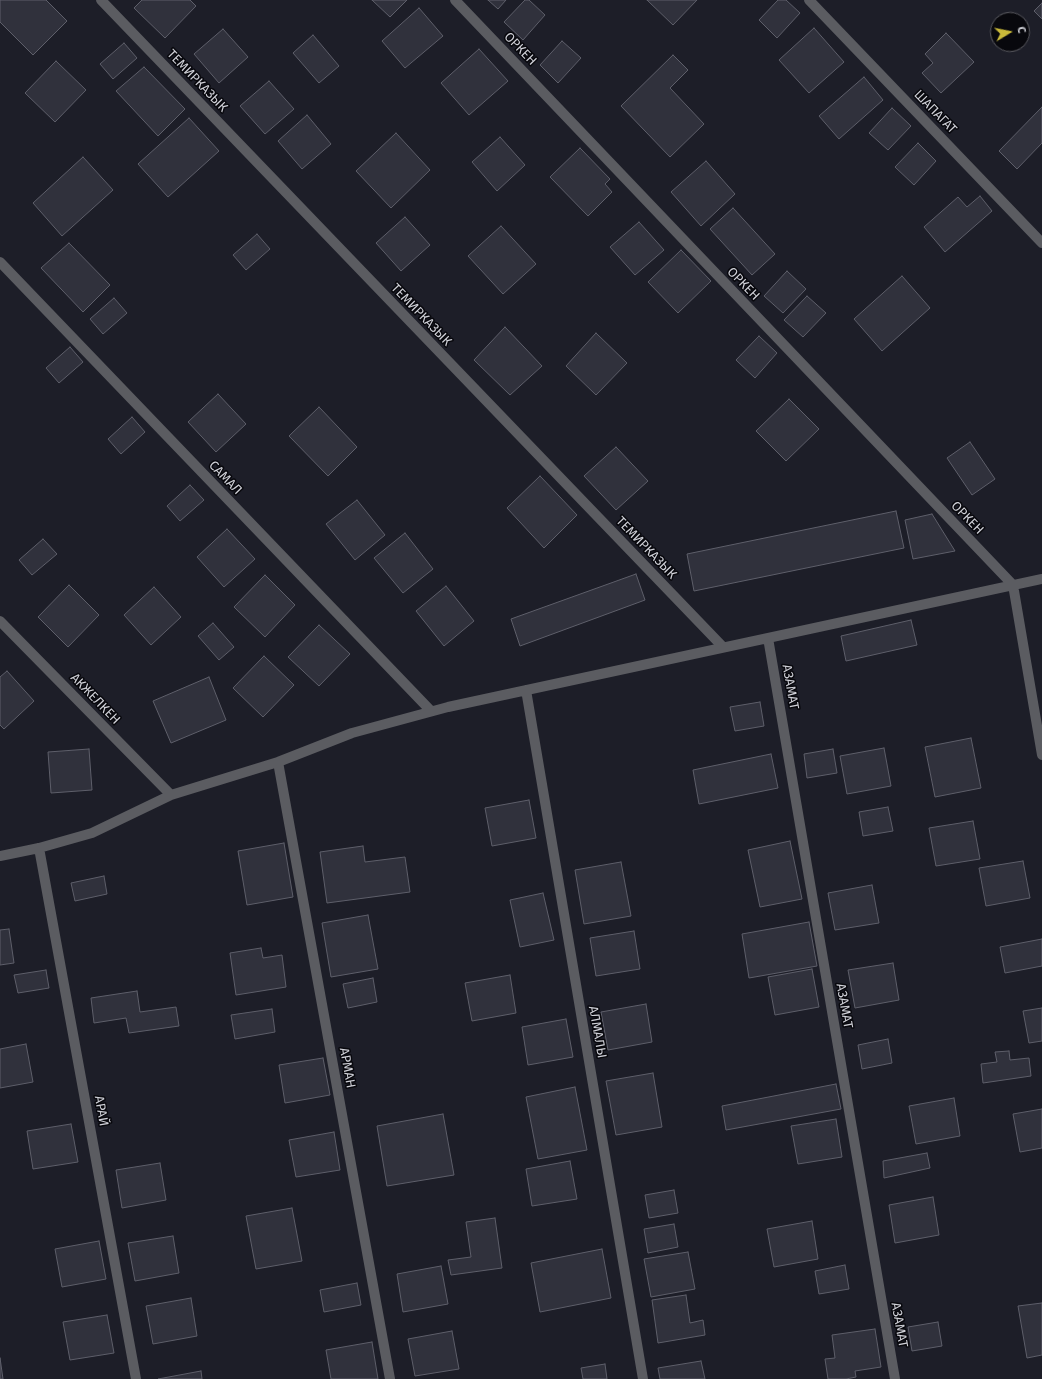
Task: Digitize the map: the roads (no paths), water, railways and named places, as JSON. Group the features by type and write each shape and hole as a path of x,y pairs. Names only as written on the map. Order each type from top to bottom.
{"street":[{"name":"ТЕМИРКАЗЫК","path":"101,0 723,647"},
{"name":"ОРКЕН","path":"455,0 1013,585"},
{"name":"ШАПАГАТ","path":"809,0 1042,243"},
{"name":"САМАЛ","path":"0,262 431,712"},
{"path":"0,856 39,848 92,833 171,795 278,762 352,734 431,712 723,647 1042,579"},
{"path":"1013,585 1042,755"},
{"name":"АКЖЕЛКЕН","path":"0,621 171,795"},
{"name":"АЗАМАТ","path":"768,638 895,1379"},
{"name":"АЛМАЛЫ","path":"526,690 643,1379"},
{"name":"АРМАН","path":"278,762 390,1379"},
{"name":"АРАЙ","path":"39,848 136,1379"}]}
